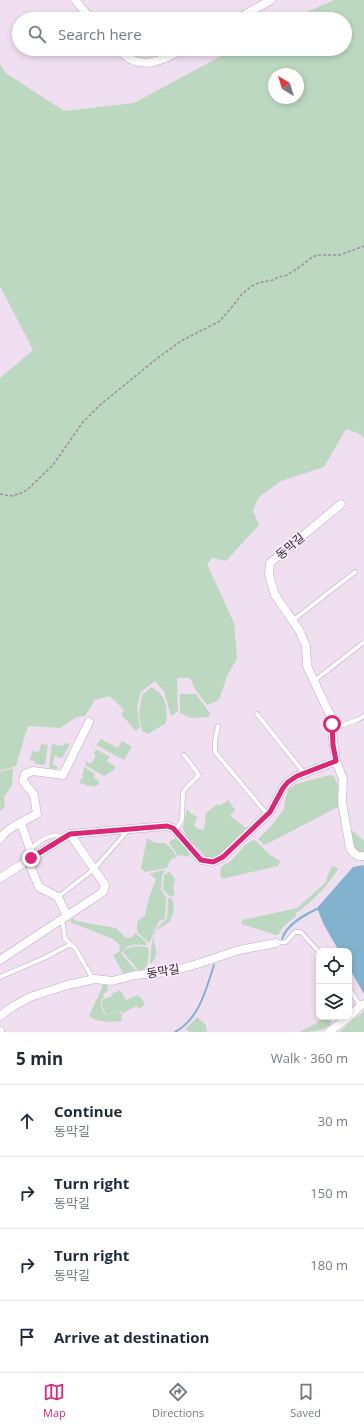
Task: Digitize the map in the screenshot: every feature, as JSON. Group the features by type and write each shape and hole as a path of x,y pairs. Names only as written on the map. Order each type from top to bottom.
{"street":[{"path":"75,0 85,12"},
{"path":"250,12 271,0"},
{"path":"124,56 136,63 156,62 168,56"},
{"name":"동막길","path":"341,504 270,562 269,575 275,594 306,646 307,666 330,715 336,761 344,779 342,802 350,848 353,854 364,856"},
{"path":"0,839 3,834 37,814 34,795 23,781 25,774 33,771 63,775 89,722"},
{"path":"0,878 31,853 67,836 167,826 176,831 201,860 213,862 223,857 268,815 288,782 304,773 336,761"},
{"path":"21,823 31,853 31,868 39,887 58,897 64,917"},
{"path":"0,960 103,892 105,885 67,836"},
{"name":"동막길","path":"0,1016 30,997 67,985 93,980 112,981 135,975 169,972 239,950 276,943"},
{"path":"352,1014 362,1005"},
{"path":"329,1032 345,1020"}],"lane":[{"path":"292,621 355,572"},
{"path":"313,681 364,642"},
{"path":"257,714 304,773"},
{"path":"332,729 364,716"},
{"path":"218,726 215,741 215,752 268,815"},
{"path":"176,831 182,819 183,793 186,788 199,776 184,755"},
{"path":"58,897 94,869 128,829"},
{"path":"64,917 65,938 83,961 93,980"},
{"name":"동막길","path":"276,943 286,942 295,932 301,932 316,949"},
{"path":"0,977 42,959 71,944"},
{"path":"352,993 362,1005"}],"path":[{"path":"0,494 12,496 27,490 53,465 83,422 100,405 155,360 181,341 220,321 242,294 252,286 287,275 312,257 318,255 340,255 364,246"}],"green space":[{"path":"334,0 364,0 364,438 358,433 346,429 324,467 281,481 258,498 253,511 259,525 226,561 212,558 207,564 234,623 237,658 227,676 219,700 207,705 196,691 190,678 177,678 178,711 171,716 164,691 155,681 141,692 137,706 140,727 136,731 121,714 124,710 110,696 95,700 85,716 77,717 60,728 28,726 16,766 0,771 0,378 33,350 0,286 0,64 6,73 64,111 134,103 221,56 352,56 352,12 307,12"},
{"path":"151,687 160,693 163,698 167,717 166,723 148,734 142,731 139,714 142,695"},
{"path":"180,694 196,694 210,713 209,717 191,718 180,713"},
{"path":"101,739 118,748 122,741 132,747 124,760 96,745"},
{"path":"65,743 70,744 62,758 55,756 52,764 58,767 56,769 49,768 52,744 63,746"},
{"path":"41,744 48,745 45,765 35,764 35,761 30,760 32,751 39,752"},
{"path":"96,749 110,757 106,761 115,766 114,770 104,776 85,765 87,762 91,764 96,756 94,754"},
{"path":"84,767 95,774 94,778 99,781 99,784 94,787 79,783 82,779"},
{"path":"13,768 12,785 4,797 5,807 0,811 0,772"},
{"path":"330,775 334,776 338,786 338,807 265,845 258,839 271,826 284,809 286,796 289,789 296,784"},
{"path":"228,800 235,810 230,816 246,828 246,830 220,854 213,858 206,857 187,837 183,828 187,809 190,813 197,817 194,825 197,829 204,830 206,813 218,804 220,806"},
{"path":"347,829 353,831 364,841 364,853 356,853"},
{"path":"147,838 155,843 165,843 177,857 171,859 167,868 145,872 141,868"},
{"path":"177,838 190,854 187,857 181,855 178,856 169,843 171,840"},
{"path":"253,840 256,841 269,854 280,861 278,866 222,879 220,874 221,867 231,861 245,845"},
{"path":"335,866 338,869 334,876 314,899 296,913 296,916 283,927 278,935 241,924 242,920 297,908 325,883 331,867"},
{"path":"163,870 165,871 162,875 161,890 166,897 165,919 159,921 149,943 137,932 137,922 145,915 156,879 149,874"},
{"path":"169,871 175,879 173,888 175,895 171,897 163,890 164,876"},
{"path":"168,898 172,899 174,908 171,920 155,934 157,928 167,919"},
{"path":"72,918 76,921 116,928 126,938 132,937 135,933 145,941 147,945 129,946 121,953 136,971 123,973 113,955 119,952 120,945 113,939 70,922"},
{"path":"154,936 156,956 150,964 152,945"},
{"path":"135,946 147,947 149,951 147,966 143,970 138,970 123,952 125,949"},
{"path":"103,985 107,985 108,991 103,994 104,998 101,999 104,1014 106,1015 119,1012 123,1014 121,1016 122,1021 100,1021 89,1016"},
{"path":"120,990 126,1000 138,995 141,997 145,1005 139,1009 137,1006 124,1013 120,1011 106,1015 102,1006 102,1000 112,996 111,994"},
{"path":"364,1011 364,1032 339,1032"},
{"path":"197,1017 206,1025 207,1032 190,1032 186,1029"},
{"path":"320,1020 330,1020 331,1024 324,1029 316,1031 299,1032"}],"water":[{"path":"364,865 364,994 352,973 352,948 337,948 324,925 317,908 353,867"}],"waterway":[{"path":"282,939 292,924 317,909"},
{"path":"175,1032 190,1020 196,1012 214,965"}],"route":[{"path":"31,858 70,834 167,826 173,828 201,860 213,862 223,857 270,812 283,788 288,782 297,776 336,761 333,745 332,724"}]}
